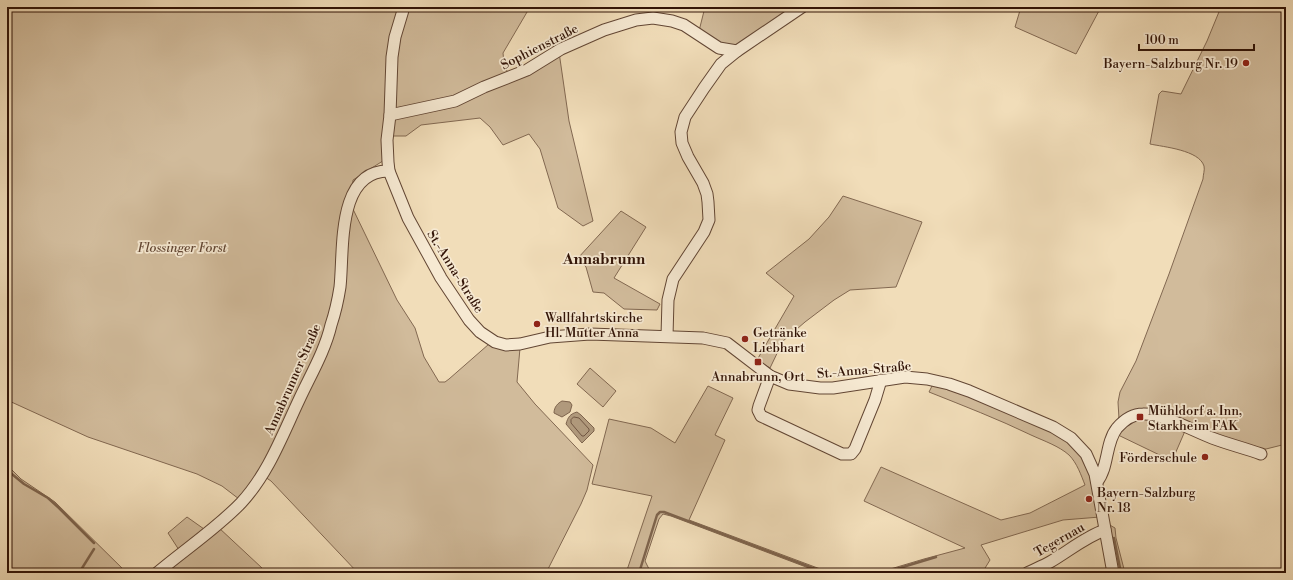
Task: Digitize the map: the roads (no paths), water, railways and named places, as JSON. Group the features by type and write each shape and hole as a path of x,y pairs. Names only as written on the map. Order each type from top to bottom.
{"street":[{"name":"St.-Anna-Straße","path":"404,7 395,37 392,57 390,115 387,140 390,171 408,218 441,278 469,320 490,340 500,344 513,345 550,337 590,334 703,338 727,343 770,376 789,384 833,388 905,377 928,379 950,384 1045,423 1066,434 1086,454 1093,467 1097,482"},
{"path":"667,336 668,300 673,279 704,232 709,220 707,194 698,174 684,150 681,139 681,132 685,118 721,64 737,51 802,7"},
{"name":"Sophienstraße","path":"390,115 456,101 484,87 527,70 561,49 604,30 636,20 653,18 672,21 684,25 719,48 737,51"},
{"path":"719,48 721,64"},
{"name":"Annabrunner Straße","path":"157,573 240,503 262,475 275,452 331,327 340,287 346,215 351,196 357,187 369,177 381,172 390,171"},
{"path":"770,376 758,410 761,416 848,455 855,449 875,400 881,380"},
{"path":"1097,482 1102,473 1113,435 1120,425 1133,415 1144,414 1162,418 1224,442 1261,454"},
{"name":"Tegernau","path":"1097,482 1113,573"},
{"name":"Tegernau","path":"1027,573 1050,562 1089,537 1106,530"}],"water":[{"path":"562,401 570,402 572,405 570,412 562,417 554,413 556,406"},
{"path":"577,412 594,428 594,431 582,443 566,424 570,416"}],"waterway":[{"path":"7,470 24,484 48,498 94,543"},
{"path":"639,573 657,515 660,512 664,512 826,573"},
{"path":"1114,538 1121,573"},
{"path":"79,573 94,549"},
{"path":"883,573 936,557"}],"place":[{"name":"Bayern-Salzburg Nr. 19","path":"1246,63"},
{"name":"Wallfahrtskirche Hl. Mutter Anna","path":"537,324"},
{"name":"Getränke Liebhart","path":"745,339"},
{"name":"Annabrunn, Ort","path":"758,362"},
{"name":"Mühldorf a. Inn, Starkheim FAK","path":"1140,417"},
{"name":"Förderschule","path":"1205,457"},
{"name":"Bayern-Salzburg Nr. 18","path":"1089,499"}],"district":[{"name":"Annabrunn","path":"604,259"}],"park label":[{"name":"Flossinger Forst","path":"182,247"}]}
